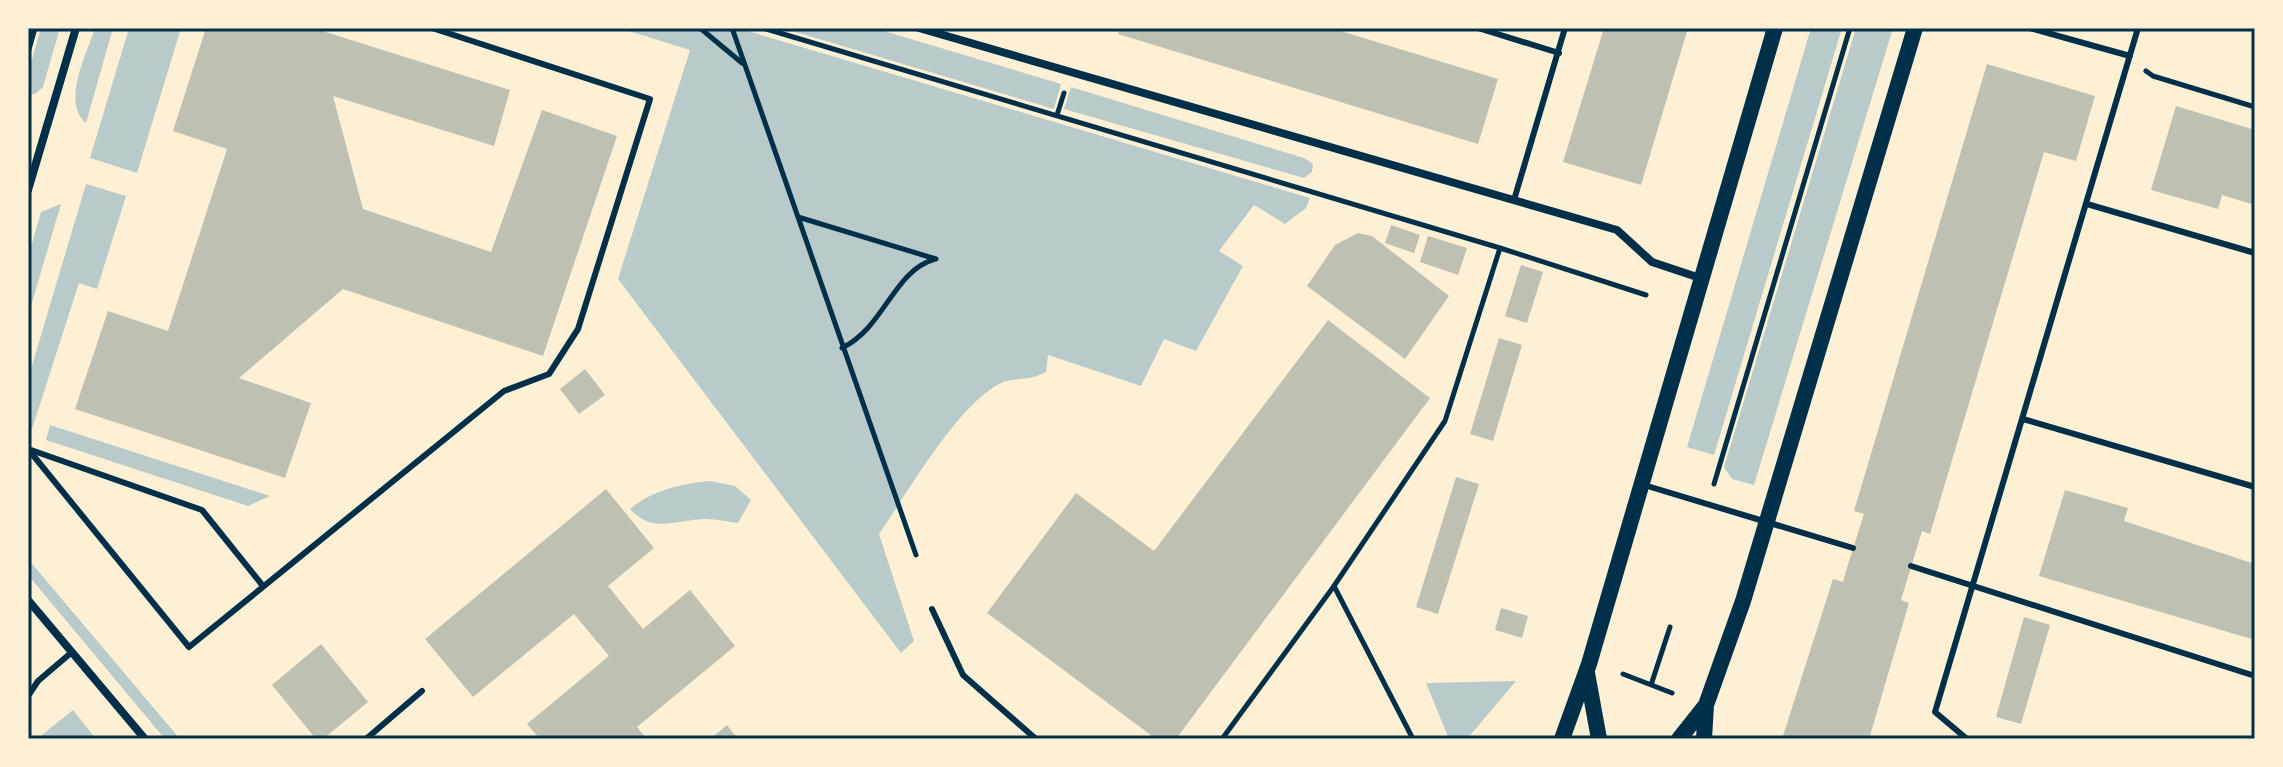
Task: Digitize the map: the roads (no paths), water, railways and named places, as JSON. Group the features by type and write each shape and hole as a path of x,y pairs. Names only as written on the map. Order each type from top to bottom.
{"main road":[{"path":"1562,739 1587,671 1775,28"},
{"path":"1704,739 1706,705 1769,523 1915,28"},
{"path":"1587,671 1599,739"},
{"path":"1679,739 1706,705"}],"street":[{"path":"28,190 76,28"},
{"path":"919,28 1617,230 1652,262 1700,278"},
{"path":"28,600 145,739"}],"lane":[{"path":"30,450 189,647 504,391 549,374 578,329 650,99 432,28"},
{"path":"1478,28 1559,53"},
{"path":"1514,200 1565,28"},
{"path":"2030,28 2130,56"},
{"path":"1967,739 1935,712 2138,28"},
{"path":"2087,204 2255,253"},
{"path":"2023,419 2255,487"},
{"path":"30,450 202,510 263,586"},
{"path":"1641,484 1853,548"},
{"path":"1911,566 2255,676"},
{"path":"932,609 963,675 1036,739"},
{"path":"28,686 72,652"},
{"path":"28,696 38,681"},
{"path":"366,739 422,691"}]}
